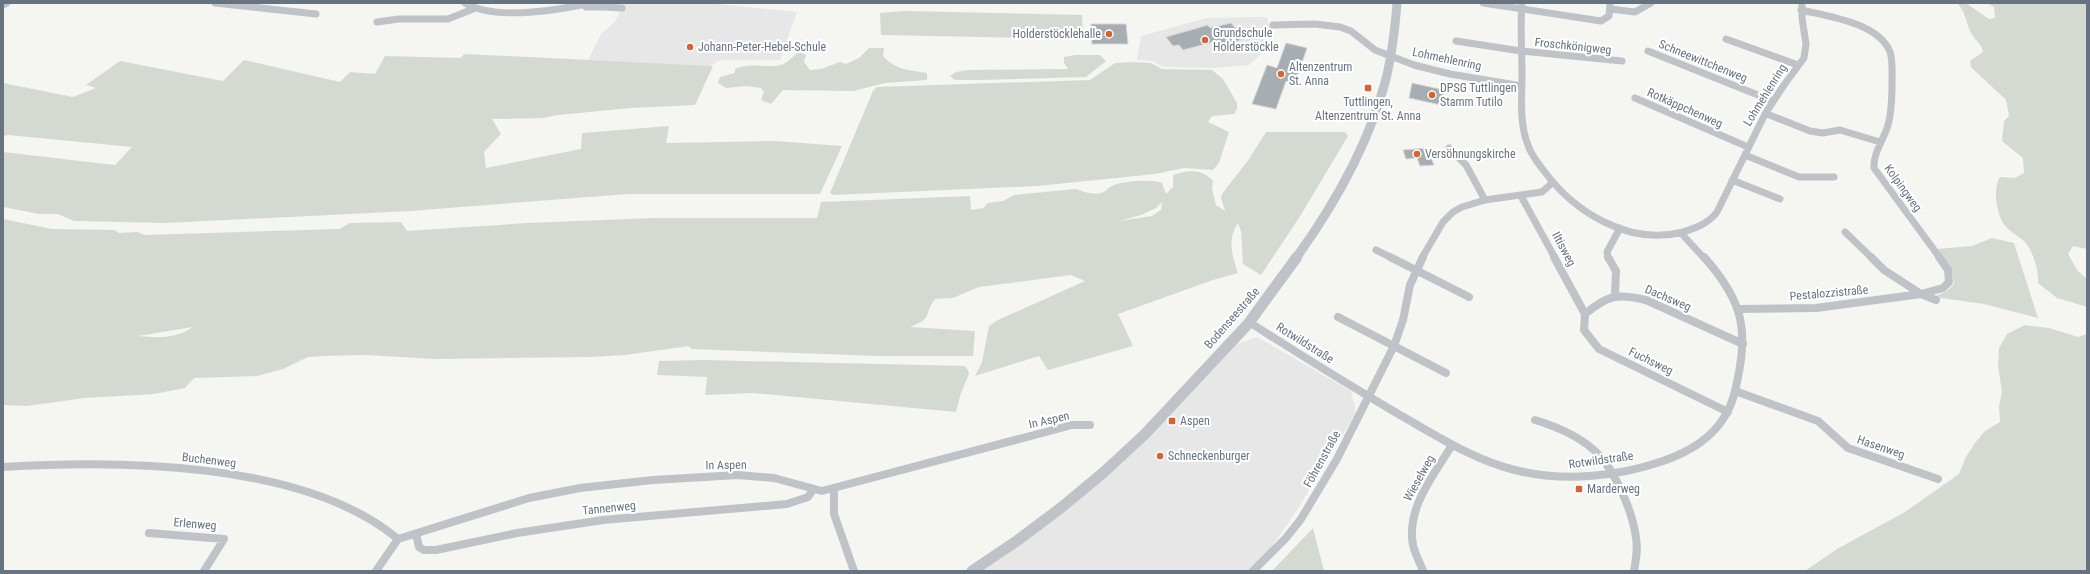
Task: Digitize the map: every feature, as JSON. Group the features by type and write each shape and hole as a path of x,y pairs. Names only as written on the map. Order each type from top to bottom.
{"street":[{"path":"3,6 7,3"},
{"path":"215,3 316,14"},
{"path":"465,3 473,9"},
{"path":"577,6 591,3"},
{"name":"Bodenseestraße","path":"972,571 1027,535 1100,475 1145,434 1249,322 1299,255 1346,179 1382,99 1391,57 1397,3"},
{"path":"1483,3 1522,6 1601,20 1609,16 1610,6 1635,12 1651,3"},
{"path":"377,22 399,19 448,19 473,9 534,11 577,6 603,5 622,8"},
{"name":"Lohmehlenring","path":"1522,6 1522,86 1524,131 1528,146 1552,183 1562,194 1577,206 1620,228 1648,234 1681,233 1699,227 1712,219 1720,210 1732,180 1773,100 1804,58 1807,50 1807,39 1801,22 1801,7"},
{"name":"Kolpingweg","path":"1801,7 1859,26 1879,38 1888,48 1892,62 1892,100 1887,131 1880,142 1873,164 1874,168 1948,270 1949,282 1942,288 1921,294"},
{"name":"Lohmehlenring","path":"1273,25 1341,27 1353,33 1379,53 1391,57 1457,75 1522,86"},
{"path":"1726,39 1798,65"},
{"name":"Lohmehlenring","path":"1456,41 1521,51"},
{"name":"Froschkönigweg","path":"1521,51 1622,61"},
{"name":"Schneewittchenweg","path":"1648,51 1773,100"},
{"name":"Rotkäppchenweg","path":"1635,98 1748,147"},
{"path":"1767,114 1810,131 1823,133 1840,130 1880,142"},
{"path":"1449,148 1458,154 1472,174 1485,200"},
{"path":"1745,155 1799,177 1834,177"},
{"path":"1732,180 1780,199"},
{"name":"Föhrenstraße","path":"1253,571 1286,538 1301,519 1337,459 1367,396 1374,387 1394,346 1403,320 1410,285 1416,269 1448,216 1462,207 1485,200 1542,192 1552,183"},
{"name":"Iltisweg","path":"1520,196 1585,314"},
{"path":"1585,314 1606,297 1615,294 1616,271 1608,259 1607,252 1620,228"},
{"name":"Pestalozzistraße","path":"1845,232 1884,270 1921,294 1936,300"},
{"name":"Rotwildstraße","path":"1249,322 1367,396 1452,445 1490,462 1539,476 1574,477 1611,472 1675,457 1699,445 1716,431 1728,412 1735,392 1744,330 1738,309 1721,279 1681,233"},
{"path":"1376,250 1470,297"},
{"name":"Dachsweg","path":"1615,294 1646,300 1743,344"},
{"name":"Pestalozzistraße","path":"1738,309 1816,308 1921,294"},
{"name":"Fuchsweg","path":"1585,314 1584,330 1599,349 1728,412"},
{"path":"1338,317 1446,373"},
{"name":"Hasenweg","path":"1735,392 1818,421 1848,448 1938,479"},
{"path":"1535,420 1564,430 1587,444 1600,456 1611,472 1626,503 1636,535 1636,562 1634,571"},
{"name":"In Aspen","path":"398,539 529,498 580,488 653,480 738,475 774,478 813,490 822,491 1072,426 1090,426"},
{"name":"Wieselweg","path":"1423,571 1413,545 1412,523 1422,495 1452,445"},
{"name":"Buchenweg","path":"3,467 85,464 149,466 233,474 297,488 345,504 384,526 398,539"},
{"path":"834,489 834,514 854,571"},
{"name":"Tannenweg","path":"416,534 419,547 424,550 436,550 517,533 603,520 787,504 808,497 813,490"},
{"name":"Erlenweg","path":"149,533 224,539 204,571"},
{"path":"376,571 398,539"}],"shaded area":[{"name":"Johann-Peter-Hebel-Schule","path":"625,3 707,3 797,12 780,60 721,60 709,66 588,60 601,34 614,23"},
{"path":"1966,3 1989,19 1995,18 1994,7 1987,3 2087,3 2087,249 2073,246 2068,254 2077,270 2087,279 2087,307 2057,298 2038,283 2036,267 2028,246 2022,239 2007,228 2000,216 1996,199 1998,182 2000,177 2015,178 2024,173 2023,158 2002,141 2004,121 2009,116 2006,100 1971,67 1970,61 1983,52 1971,32 1958,4"},
{"path":"904,11 1082,15 1083,39 881,35 880,13"},
{"name":"Grundschule Holderstöckle","path":"1207,18 1267,18 1270,26 1271,44 1249,65 1214,68 1163,67 1153,61 1137,60 1141,36"},
{"path":"869,48 884,48 883,56 888,61 903,69 927,73 927,80 885,83 853,91 783,90 771,104 761,100 764,92 761,88 747,86 726,88 718,83 720,77 735,73 735,69 754,65 779,66 784,64 799,52 806,55 804,62 810,70 821,69 840,62 846,64 859,58"},
{"path":"464,54 713,66 695,105 631,108 558,115 543,118 492,119 501,134 484,152 486,168 581,149 582,133 669,126 666,143 775,141 842,146 820,194 628,194 410,211 166,223 74,221 58,214 39,214 3,207 3,152 115,165 132,147 8,135 3,136 3,83 73,97 96,88 86,85 120,61 223,81 244,60 340,82 350,72 375,74 385,56 461,58"},
{"path":"1075,55 1100,55 1106,61 1086,77 955,80 950,76 956,72 968,70 1068,69 1064,63 1064,57"},
{"path":"1115,63 1151,63 1162,69 1212,70 1223,79 1237,103 1237,109 1234,114 1212,116 1208,122 1229,132 1219,163 1213,170 1184,168 1155,174 1037,186 833,195 830,193 873,91 877,87 1090,80"},
{"path":"1266,132 1345,132 1348,136 1299,218 1261,275 1243,264 1241,231 1238,223 1233,235 1232,254 1238,273 1213,280 1118,314 1133,346 1048,370 1039,356 975,376 982,362 989,326 998,320 1085,281 1071,275 979,287 953,298 935,299 923,321 910,327 975,331 973,356 878,356 691,349 689,346 625,355 590,357 434,359 366,355 322,356 308,357 283,369 257,376 194,378 185,388 154,394 85,398 27,406 3,405 3,219 52,229 115,230 119,233 138,232 144,235 339,229 350,223 401,222 407,231 527,223 654,218 817,218 821,202 970,196 971,210 983,208 988,203 1003,201 1014,195 1076,189 1097,194 1104,192 1117,184 1144,181 1162,183 1166,194 1173,187 1173,175 1189,171 1204,174 1213,181 1212,189 1216,205 1225,211 1221,198 1222,194 1249,159","holes":["1162,202 1161,210 1152,216 1119,221 1141,215 1156,208","193,327 173,336 138,336"]},
{"path":"1992,238 2014,243 2038,318 1984,304 1934,297 1947,291 1954,284 1952,271 1937,249 1972,246"},
{"path":"2025,325 2049,328 2078,337 2087,334 2087,571 1805,571 1837,549 1905,512 1959,474 1966,457 1975,443 1985,431 2000,422 1999,406 2002,392 1998,366 1999,348 2007,334"},
{"path":"1257,337 1351,391 1356,413 1295,513 1255,571 981,571 1065,512 1162,419 1230,346"},
{"path":"704,360 965,366 969,374 961,393 956,412 753,393 705,395 707,377 657,375 659,361"},
{"path":"1313,528 1324,571 1272,571"}],"building":[{"name":"Grundschule Holderstöckle","path":"1231,23 1240,34 1236,35 1241,39 1227,47 1217,41 1183,50 1179,45 1173,46 1166,37 1208,25 1210,28"},
{"name":"Holderstöcklehalle","path":"1091,24 1126,24 1128,44 1092,44"},
{"name":"Altenzentrum St. Anna","path":"1286,43 1307,48 1295,83 1286,81 1276,109 1252,104 1267,65 1277,68"},
{"name":"DPSG Tuttlingen Stamm Tutilo","path":"1412,83 1444,90 1441,105 1409,98"},
{"name":"Versöhnungskirche","path":"1427,148 1434,165 1420,166 1417,158 1406,159 1403,150"}],"place":[{"name":"Holderstöcklehalle","path":"1109,34"},
{"name":"Grundschule Holderstöckle","path":"1205,40"},
{"name":"Johann-Peter-Hebel-Schule","path":"690,47"},
{"name":"Altenzentrum St. Anna","path":"1281,74"},
{"name":"Tuttlingen, Altenzentrum St. Anna","path":"1368,88"},
{"name":"DPSG Tuttlingen Stamm Tutilo","path":"1432,95"},
{"name":"Versöhnungskirche","path":"1417,154"},
{"name":"Aspen","path":"1172,421"},
{"name":"Schneckenburger","path":"1160,456"},
{"name":"Marderweg","path":"1579,489"}]}
